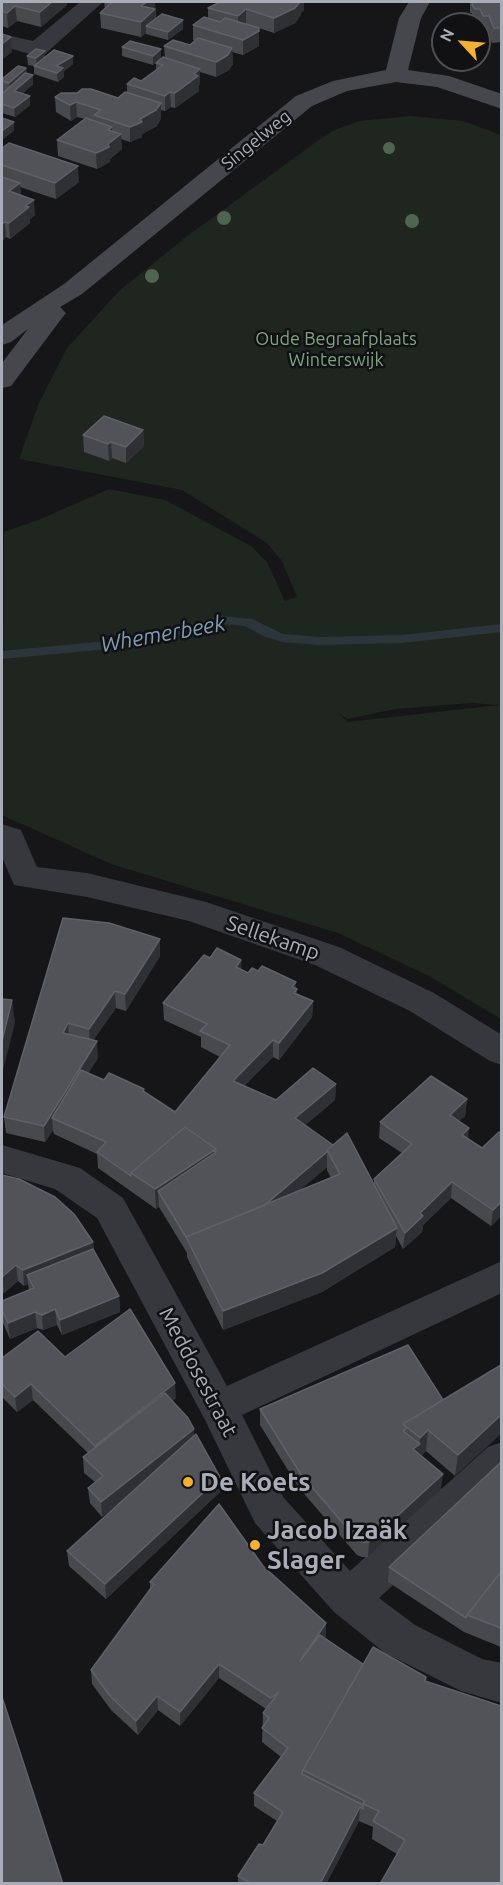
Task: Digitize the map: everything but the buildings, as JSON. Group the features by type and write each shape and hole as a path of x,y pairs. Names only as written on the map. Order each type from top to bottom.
{"main road":[{"path":"396,75 410,18 419,2"},
{"name":"Singelweg","path":"2,337 27,317 73,289 304,101 341,86 396,75 441,81 501,102"},
{"name":"Singelweg","path":"2,380 73,289"}],"street":[{"path":"2,40 37,49 92,2"},
{"name":"Sellekamp","path":"2,835 10,838 13,878 87,885 194,910 327,956 422,1002 501,1052"},
{"name":"Meddosestraat","path":"2,1159 67,1178 110,1208 219,1408 269,1510 349,1599 400,1639 476,1677 501,1683"},
{"path":"219,1408 501,1276"},
{"path":"349,1599 501,1459"}],"green space":[{"name":"Oude Begraafplaats Winterswijk","path":"410,116 463,121 501,135 501,1019 431,977 338,933 111,864 2,815 4,532 109,489 165,500 251,546 267,562 285,601 297,597 282,561 267,543 182,490 19,459 39,403 67,348 119,291 186,237 316,142 332,131 359,121","holes":["471,703 499,705 348,722 337,712 347,719 395,709"]}],"waterway":[{"name":"Whemerbeek","path":"2,655 129,643 222,620 248,622 267,633 282,638 319,641 402,639 502,628"}],"place":[{"name":"De Koets","path":"188,1482"},
{"name":"Jacob Izaäk Slager","path":"255,1545"}]}
